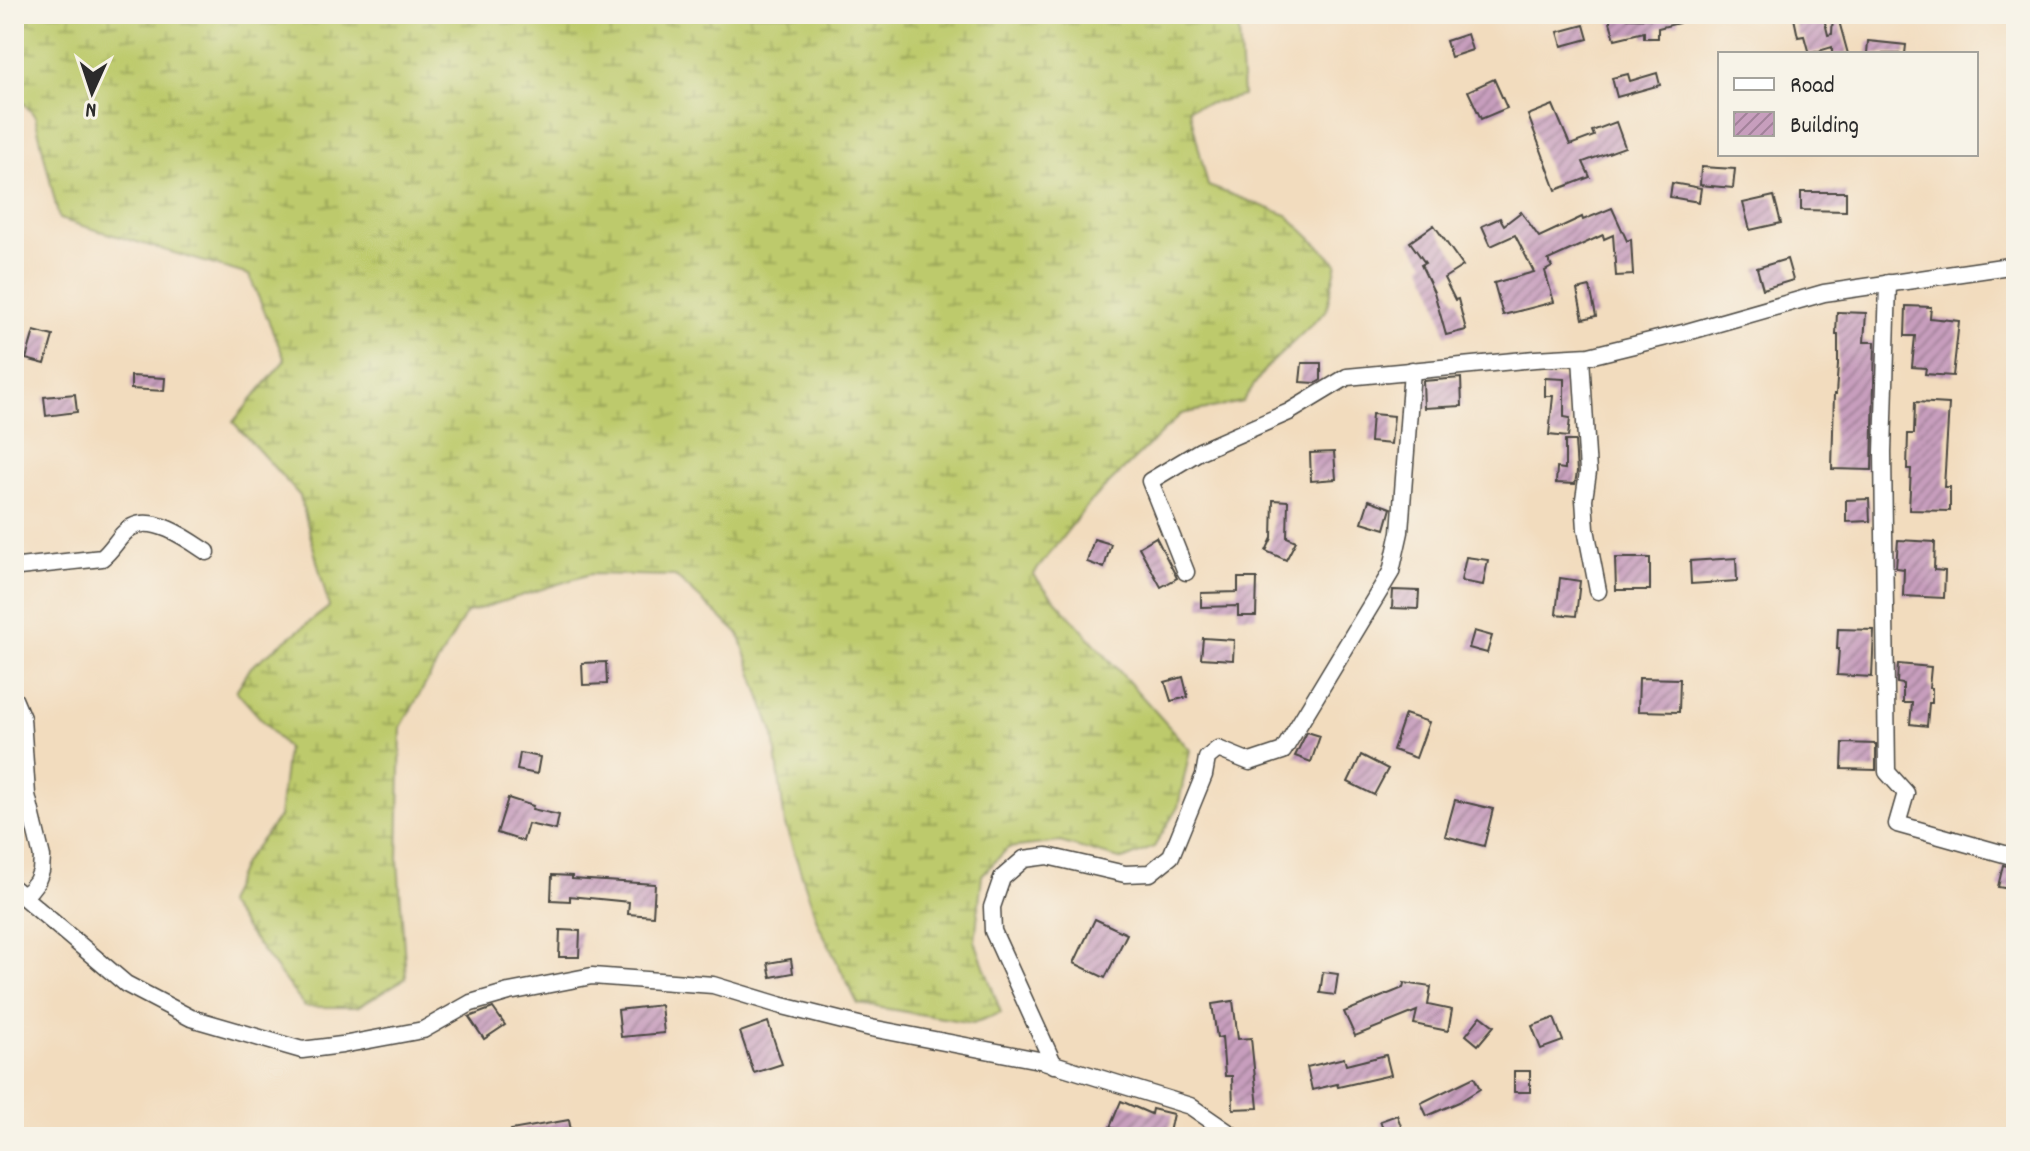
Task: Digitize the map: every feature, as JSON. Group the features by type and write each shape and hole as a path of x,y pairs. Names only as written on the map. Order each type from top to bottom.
{"street":[{"path":"1186,572 1150,481 1200,451 1289,412 1347,377 1589,356 1824,293 2016,265"},
{"path":"1888,283 1883,452 1887,772 1906,793 1897,824 2015,857 2016,853"},
{"path":"1581,357 1588,472 1584,499 1586,529 1598,591"},
{"path":"1054,1065 993,931 992,907 1002,878 1024,859 1047,856 1125,874 1150,873 1171,856 1204,775 1207,758 1218,749 1250,762 1283,751 1391,572 1400,532 1412,370"},
{"path":"14,570 102,558 131,527 144,524 172,529 207,552"},
{"path":"14,699 22,718 27,795 42,857 37,881 18,892 126,984 191,1018 302,1050 423,1030 471,1003 509,992 592,976 713,985 871,1028 1054,1065 1190,1106 1235,1137"}],"green space":[{"path":"14,14 1243,14 1239,32 1243,96 1189,108 1208,186 1287,215 1337,263 1326,311 1266,368 1242,402 1181,414 1090,502 1033,575 1190,750 1178,807 1154,847 1123,860 1060,842 1008,848 982,875 975,941 1001,1013 973,1023 858,1004 819,926 785,825 774,736 739,634 675,576 590,574 466,613 401,727 398,860 406,978 357,1007 305,1007 226,903 243,863 279,817 287,748 236,691 251,667 329,607 300,496 233,422 285,360 249,275 59,219 35,116 14,92"}],"building":[{"path":"1611,14 1628,14 1628,18 1679,19 1679,23 1658,28 1658,38 1644,38 1644,32 1615,39"},
{"path":"1823,14 1828,35 1832,34 1833,14 1837,14 1847,52 1832,52 1832,47 1808,52 1804,36 1798,37 1794,18"},
{"path":"1584,25 1588,39 1562,46 1558,32"},
{"path":"1467,34 1472,50 1451,57 1446,41"},
{"path":"1868,41 1906,45 1905,52 1867,52"},
{"path":"1657,73 1660,85 1617,97 1612,78 1628,74 1630,81"},
{"path":"1494,79 1507,108 1481,119 1468,91"},
{"path":"1553,105 1570,145 1594,136 1592,131 1616,122 1625,147 1583,162 1590,177 1556,190 1528,115"},
{"path":"1701,167 1735,169 1733,188 1700,185"},
{"path":"1672,183 1701,188 1699,202 1670,197"},
{"path":"1801,192 1846,192 1846,211 1801,210"},
{"path":"1774,196 1781,223 1750,230 1743,203"},
{"path":"1612,208 1627,241 1631,239 1633,275 1616,276 1613,235 1604,239 1603,235 1548,260 1552,267 1545,271 1554,302 1503,315 1494,283 1534,272 1515,235 1491,246 1482,226 1500,218 1504,225 1521,212 1539,237 1582,217 1583,220"},
{"path":"1434,225 1463,266 1444,278 1455,300 1458,299 1466,330 1446,335 1434,292 1421,265 1425,263 1410,242"},
{"path":"1787,259 1793,280 1763,289 1757,268"},
{"path":"1590,287 1596,316 1583,319 1577,290"},
{"path":"1906,306 1931,307 1930,318 1959,321 1953,376 1925,374 1926,368 1912,367 1915,336 1905,336"},
{"path":"1837,312 1866,313 1864,342 1875,342 1872,470 1832,469 1838,365"},
{"path":"34,331 53,336 45,364 26,359"},
{"path":"1302,363 1321,363 1321,380 1316,383 1300,382"},
{"path":"131,376 165,378 164,391 131,389"},
{"path":"1461,378 1462,406 1424,408 1423,381"},
{"path":"1545,378 1564,379 1564,417 1570,418 1568,437 1549,435 1553,396 1545,396"},
{"path":"75,394 77,412 46,416 44,397"},
{"path":"1915,402 1949,404 1944,487 1950,487 1950,511 1909,510 1911,469 1907,469 1908,434 1914,434"},
{"path":"1372,414 1394,416 1391,444 1370,442"},
{"path":"1565,441 1575,441 1575,484 1556,483 1557,468 1565,469"},
{"path":"1334,452 1336,479 1311,481 1310,453"},
{"path":"1869,499 1870,521 1846,522 1846,500"},
{"path":"1273,500 1288,501 1287,537 1296,541 1286,560 1266,551 1272,538"},
{"path":"1369,500 1391,508 1385,529 1362,522"},
{"path":"1156,537 1177,578 1161,587 1139,547"},
{"path":"1094,539 1111,544 1104,568 1087,562"},
{"path":"1898,540 1935,542 1934,570 1945,571 1944,598 1903,596 1904,569 1896,568"},
{"path":"1466,557 1488,560 1483,585 1461,581"},
{"path":"1615,558 1650,558 1650,590 1616,590"},
{"path":"1736,558 1737,581 1691,584 1690,561"},
{"path":"1238,578 1257,578 1256,616 1238,616 1238,606 1201,607 1201,593 1238,592"},
{"path":"1560,578 1580,581 1576,616 1556,614"},
{"path":"1393,590 1419,591 1418,609 1392,608"},
{"path":"1838,629 1874,630 1872,677 1837,675"},
{"path":"1474,631 1492,636 1487,653 1469,648"},
{"path":"1203,638 1234,640 1233,660 1201,658"},
{"path":"606,662 607,684 583,685 582,663"},
{"path":"1898,664 1931,667 1929,688 1932,688 1932,703 1929,703 1927,726 1910,724 1912,703 1903,703 1903,684 1897,683"},
{"path":"1183,677 1188,697 1171,701 1165,682"},
{"path":"1639,678 1680,679 1679,712 1638,711"},
{"path":"1405,714 1429,722 1416,758 1393,750"},
{"path":"1307,732 1320,736 1311,762 1295,756"},
{"path":"1843,743 1876,744 1876,770 1842,769"},
{"path":"520,753 540,757 537,774 517,770"},
{"path":"1361,755 1388,769 1374,795 1348,782"},
{"path":"508,798 533,806 532,809 559,815 556,830 528,824 523,841 497,833"},
{"path":"1455,800 1493,809 1484,846 1445,836"},
{"path":"2003,865 2016,868 2016,890 1998,887"},
{"path":"552,875 655,884 653,916 628,914 629,902 570,896 570,901 551,900"},
{"path":"1095,919 1127,934 1105,978 1074,963"},
{"path":"560,930 580,931 579,957 559,957"},
{"path":"791,959 793,973 771,977 768,963"},
{"path":"1323,972 1338,974 1335,995 1320,993"},
{"path":"1404,983 1431,987 1428,1005 1452,1010 1448,1031 1414,1024 1417,1011 1355,1036 1344,1012 1403,988"},
{"path":"1233,1001 1238,1039 1251,1038 1258,1108 1233,1109 1232,1076 1225,1076 1222,1037 1217,1038 1212,1004"},
{"path":"661,1005 664,1033 621,1037 618,1010"},
{"path":"493,1008 505,1025 484,1039 469,1017"},
{"path":"1481,1016 1494,1026 1478,1045 1466,1035"},
{"path":"1554,1018 1563,1041 1541,1049 1532,1026"},
{"path":"768,1022 782,1064 754,1073 740,1032"},
{"path":"1386,1055 1391,1075 1312,1090 1307,1067 1344,1058 1346,1065"},
{"path":"1514,1071 1530,1071 1530,1092 1514,1092"},
{"path":"1474,1077 1480,1089 1427,1116 1421,1103"},
{"path":"1121,1101 1151,1114 1152,1109 1173,1114 1168,1137 1132,1130 1129,1135 1110,1127"},
{"path":"1397,1115 1405,1137 1386,1137 1380,1121"},
{"path":"569,1120 572,1137 511,1137 511,1130"}]}
